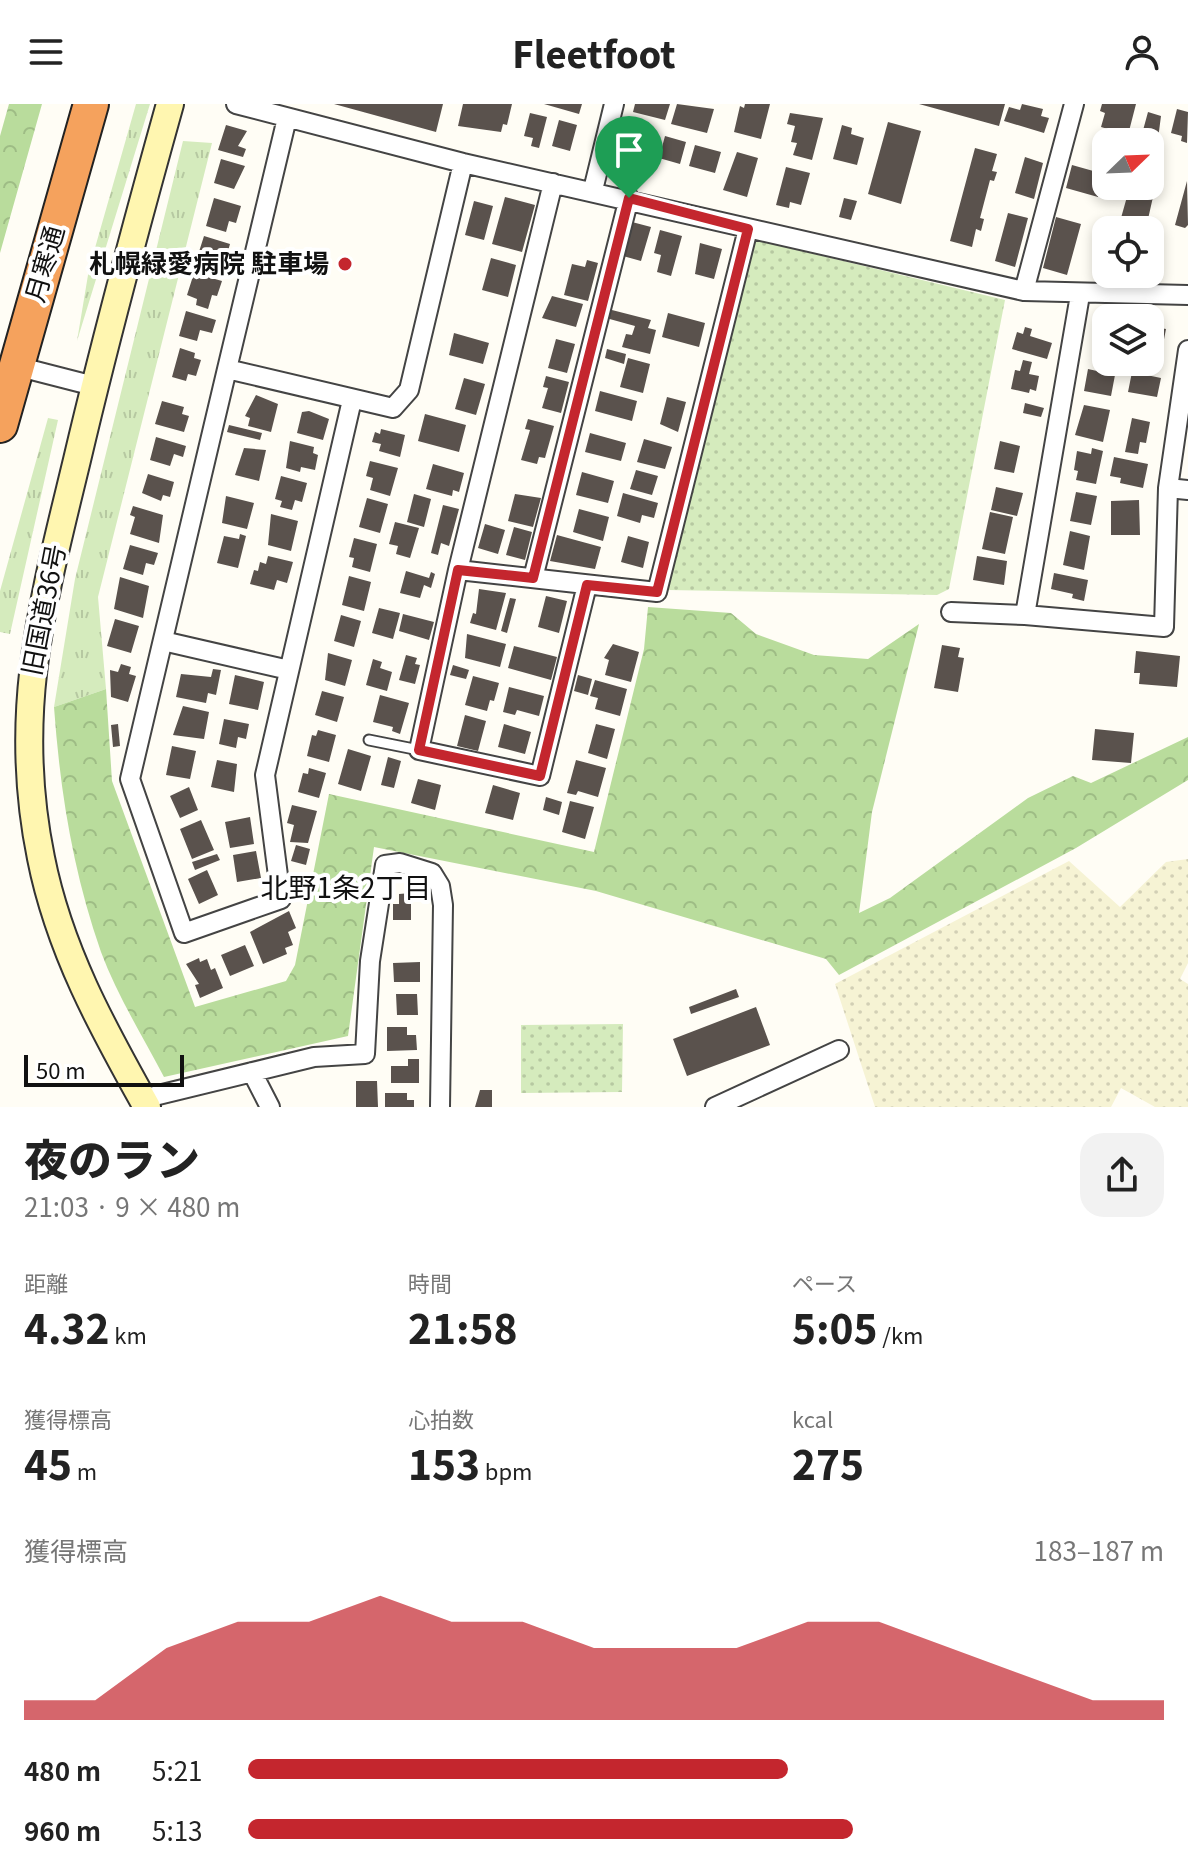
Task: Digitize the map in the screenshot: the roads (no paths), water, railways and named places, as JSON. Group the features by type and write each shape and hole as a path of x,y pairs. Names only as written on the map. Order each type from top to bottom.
{"highway":[{"name":"月寒通","path":"0,425 91,104"}],"street":[{"name":"旧国道36号","path":"144,1103 87,998 67,948 41,859 31,791 29,685 34,648 94,386 170,104"},
{"path":"236,104 463,163 629,198 748,229 1024,291 1080,295 1188,295"},
{"path":"593,190 614,104"},
{"path":"1024,291 1074,104"},
{"path":"287,118 130,779 184,933 281,899 265,775 352,400"},
{"path":"227,369 393,408 409,390 463,163"},
{"path":"553,183 458,570 419,750 540,776 587,585"},
{"path":"533,578 629,198"},
{"path":"458,570 657,592 748,229"},
{"path":"1025,615 1080,295"},
{"path":"951,612 1164,627 1168,488 1188,350"},
{"path":"16,366 94,386"},
{"path":"1168,488 1188,490"},
{"path":"163,641 289,670"},
{"path":"144,1103 314,1057 365,1054 370,961 385,865 400,863 432,873 440,886 443,905 440,1107"},
{"path":"715,1107 839,1050"},
{"path":"252,1072 270,1107"}],"lane":[{"path":"369,740 419,750"}],"place":[{"name":"札幌緑愛病院 駐車場","path":"345,264"}],"district":[{"name":"北野1条2丁目","path":"346,888"}]}
